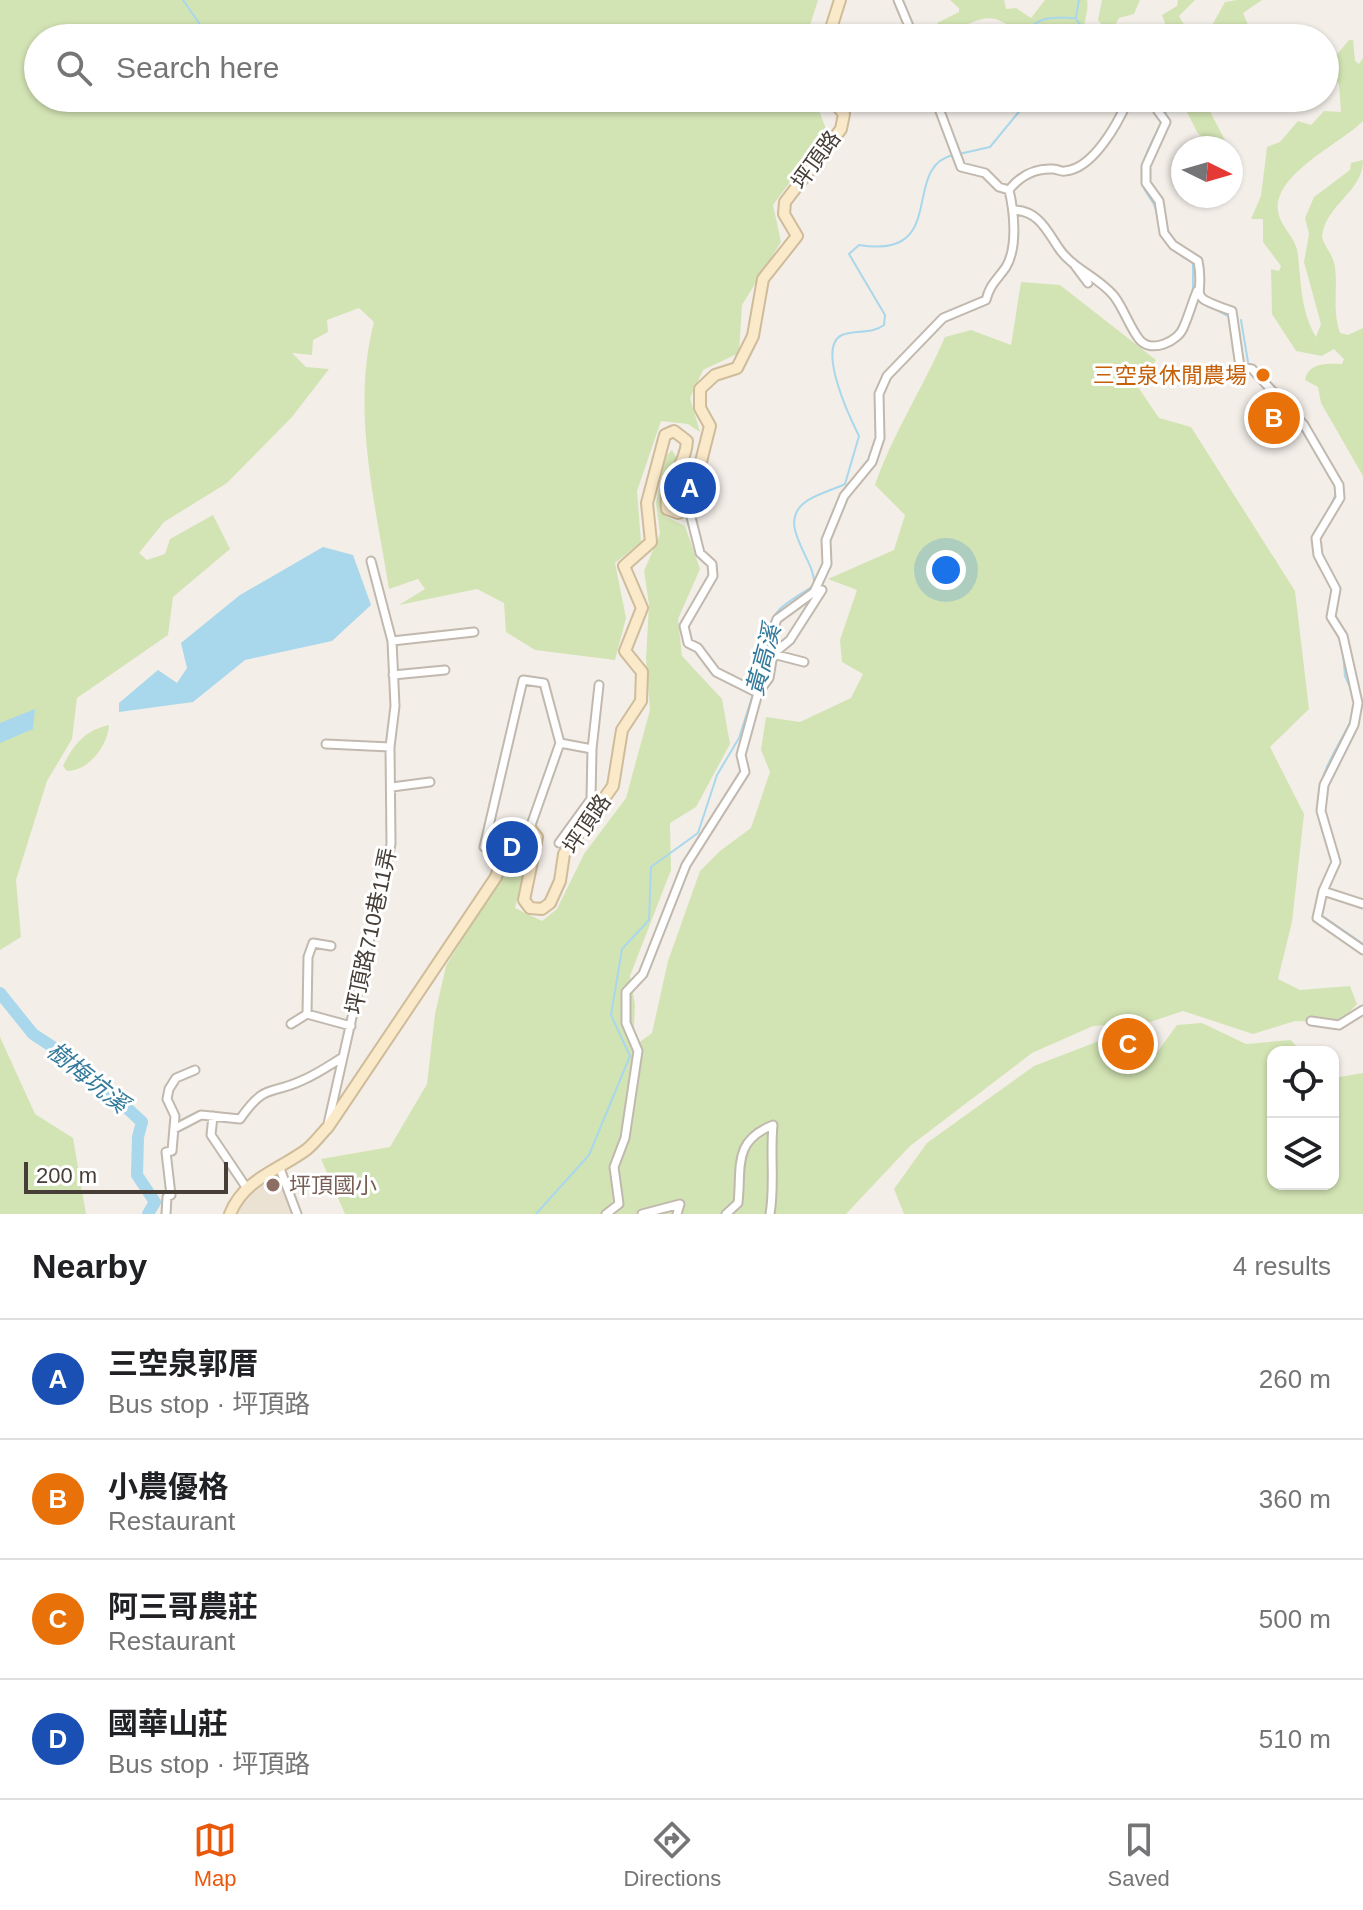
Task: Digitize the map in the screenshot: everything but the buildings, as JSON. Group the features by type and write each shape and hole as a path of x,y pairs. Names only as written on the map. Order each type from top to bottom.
{"street":[{"path":"832,24 840,0"},
{"path":"898,0 908,24"},
{"name":"坪頂路","path":"230,1214 236,1197 246,1187 308,1148 328,1127 496,877 513,835 519,828 530,828 537,837 524,900 530,908 542,909 550,903 560,881 564,854 613,786 622,730 641,701 642,672 625,651 642,608 624,566 651,542 647,503 665,435 674,431 687,441 687,452 668,487 667,509 678,513 689,509 710,426 700,408 700,389 715,375 737,368 753,336 763,279 797,236 784,214 785,202 841,129 842,112"},
{"path":"940,112 961,167 985,173 999,187 1009,190"},
{"path":"1009,190 1023,175 1055,168 1065,171 1081,164 1116,129 1123,112"},
{"path":"1014,210 1025,210 1048,227 1059,249 1117,299 1125,319 1142,343 1157,347 1184,327 1197,291 1198,261 1173,245 1164,233 1159,201 1146,183 1146,166 1166,122 1159,112"},
{"path":"606,1214 619,1204 614,1167 625,1138 638,1051 626,1023 626,992 643,974 686,865 745,772 741,755 758,693 769,678 772,633 777,619 814,592 827,564 826,540 839,516 844,496 872,462 880,438 879,394 887,376 943,318 986,300 989,285 1007,266 1014,210 1009,190"},
{"path":"1070,258 1088,283"},
{"path":"1197,291 1202,300 1232,311 1240,367 1252,369 1304,425 1341,492 1336,506 1319,528 1316,547 1336,589 1331,617 1343,636 1357,714 1324,785 1321,811 1336,862 1323,891 1317,918 1363,950"},
{"path":"689,509 700,553 712,564 713,576 684,626 688,643 698,648 716,672 758,693"},
{"name":"坪頂路710巷11弄","path":"328,1127 391,844 390,747 395,706 392,641 371,561"},
{"path":"773,654 790,640 822,590"},
{"path":"392,641 474,632"},
{"path":"773,654 804,662"},
{"path":"393,675 445,670"},
{"path":"484,847 523,680 544,683 560,743 530,828"},
{"path":"559,843 591,799 592,749 599,685"},
{"path":"560,743 592,749"},
{"path":"326,744 390,747"},
{"path":"392,787 430,782"},
{"path":"1323,891 1363,904"},
{"name":"坪頂路710巷11弄","path":"331,946 313,943 308,957 307,1014 351,1026"},
{"path":"1311,1021 1339,1025 1363,1010"},
{"path":"291,1024 307,1014"},
{"path":"174,1129 201,1115 240,1119 259,1095 275,1086 301,1081 343,1057"},
{"path":"166,1214 167,1197 171,1195 166,1152 172,1151 174,1129 169,1089 176,1078 195,1070"},
{"path":"333,1098 341,1108"},
{"path":"213,1116 211,1135 246,1187"},
{"path":"726,1214 738,1203 737,1158 759,1131 773,1125 769,1164 774,1190 770,1214"},
{"path":"279,1166 297,1214"},
{"path":"642,1214 680,1204 677,1214"}],"shaded area":[{"name":"坪頂國小","path":"281,1172 296,1214 234,1214 241,1199"}],"green space":[{"path":"0,0 818,0 810,24 24,24 24,112 820,112 827,132 773,205 781,242 742,305 739,353 703,370 690,398 700,432 688,424 661,421 637,491 641,542 615,563 626,618 615,660 535,650 506,632 504,603 477,589 399,605 425,589 418,579 389,589 372,489 365,422 367,355 374,322 359,308 327,320 328,332 313,340 312,355 292,353 306,367 329,369 292,417 227,483 164,522 139,553 147,560 165,554 170,539 213,515 230,549 173,597 168,635 77,698 72,739 47,781 16,880 21,937 0,950"},
{"path":"950,0 1004,0 1006,9 1016,8 1031,18 1045,0 1087,0 1085,24 1006,24 991,18 969,24 938,24 959,12"},
{"path":"1102,0 1140,0 1134,14 1119,18 1116,24 1101,24 1098,20"},
{"path":"1178,0 1195,0 1179,16 1184,24 1165,24 1162,15 1177,6"},
{"path":"1262,0 1243,13 1248,24 1213,24 1225,2"},
{"path":"1349,40 1353,40 1355,61 1359,64 1363,58 1363,121 1297,172 1279,197 1278,211 1297,249 1305,307 1316,337 1321,324 1304,262 1309,234 1305,218 1314,197 1350,170 1351,163 1363,160 1357,181 1330,216 1322,237 1335,267 1336,316 1340,333 1348,335 1363,328 1363,476 1321,403 1318,387 1305,380 1314,367 1342,364 1344,359 1334,349 1322,356 1296,351 1272,314 1271,269 1279,271 1281,266 1263,242 1263,219 1251,219 1261,196 1267,147 1280,142 1298,121 1311,125 1323,112 1341,112 1339,52"},
{"path":"1187,112 1210,112 1223,136 1201,136"},
{"path":"1021,282 1060,285 1156,360 1138,387 1159,418 1191,427 1295,591 1309,709 1270,747 1304,814 1292,922 1278,979 1300,990 1350,986 1357,1004 1340,1022 1295,1021 1253,1034 1183,1011 1150,1022 1093,1026 1032,1053 910,1146 846,1214 345,1214 321,1159 390,1147 427,1084 435,1014 446,966 521,843 527,860 515,908 542,921 557,909 584,854 626,798 650,710 646,659 649,604 644,571 660,534 656,503 666,456 672,450 676,457 661,499 665,516 685,526 700,569 678,619 682,656 722,699 730,744 696,807 670,823 671,870 630,976 635,1005 633,1047 652,1033 668,961 700,871 751,828 770,772 761,750 766,717 800,722 851,698 863,674 842,662 840,640 857,590 828,579 894,550 905,515 875,485 890,447 945,337 971,330 1011,345"},
{"path":"109,725 105,741 96,756 83,767 67,771 63,766 81,740"},
{"path":"1202,1023 1246,1044 1291,1040 1296,1046 1267,1046 1267,1190 1339,1190 1339,1077 1363,1073 1363,1214 904,1214 894,1189 927,1143 1034,1066 1112,1036 1116,1054 1150,1062 1177,1025"},
{"path":"0,1037 35,1114 73,1138 86,1214 0,1214"}],"water":[{"path":"323,547 353,555 371,605 332,641 245,660 193,702 119,712 119,703 158,670 177,683 187,668 181,643 240,595"},
{"path":"35,709 33,729 0,743 0,723"}],"waterway":[{"path":"183,0 200,24"},
{"name":"黃高溪","path":"1076,17 1079,0"},
{"name":"黃高溪","path":"1034,24 1052,18 1075,18"},
{"path":"1076,19 1080,24"},
{"name":"黃高溪","path":"959,154 990,147 1019,112"},
{"path":"1161,123 1146,154 1142,179 1166,242 1193,263 1193,293"},
{"name":"黃高溪","path":"769,631 780,609 814,585 810,565 796,533 794,522 797,512 808,500 845,484 859,436 837,383 832,353 835,342 842,335 874,330 884,325 885,315 849,254 859,245 887,246 905,239 915,226 929,176 937,163 953,155"},
{"path":"1196,299 1228,316"},
{"path":"1241,320 1248,362"},
{"path":"1251,374 1302,428"},
{"path":"1324,574 1317,562 1314,542 1336,493"},
{"path":"1328,613 1341,643"},
{"name":"黃高溪","path":"757,689 764,670 768,637"},
{"path":"1343,653 1345,676 1353,693"},
{"name":"黃高溪","path":"536,1214 589,1155 630,1056 611,1015 622,949 649,920 651,867 698,833 717,775 739,738 753,694"},
{"path":"1329,850 1318,812 1318,797 1327,768 1352,719"},
{"path":"1316,903 1328,871"},
{"path":"1321,915 1363,944"},
{"name":"樹梅坑溪","path":"0,993 33,1034 82,1066 142,1122 138,1137 137,1175 155,1202 148,1214"}],"place":[{"name":"三空泉休閒農場","path":"1263,375"},
{"name":"小農優格","path":"1274,418"},
{"name":"三空泉郭厝","path":"690,488"},
{"name":"國華山莊","path":"512,847"},
{"name":"阿三哥農莊","path":"1128,1044"},
{"name":"坪頂國小","path":"273,1185"}]}
